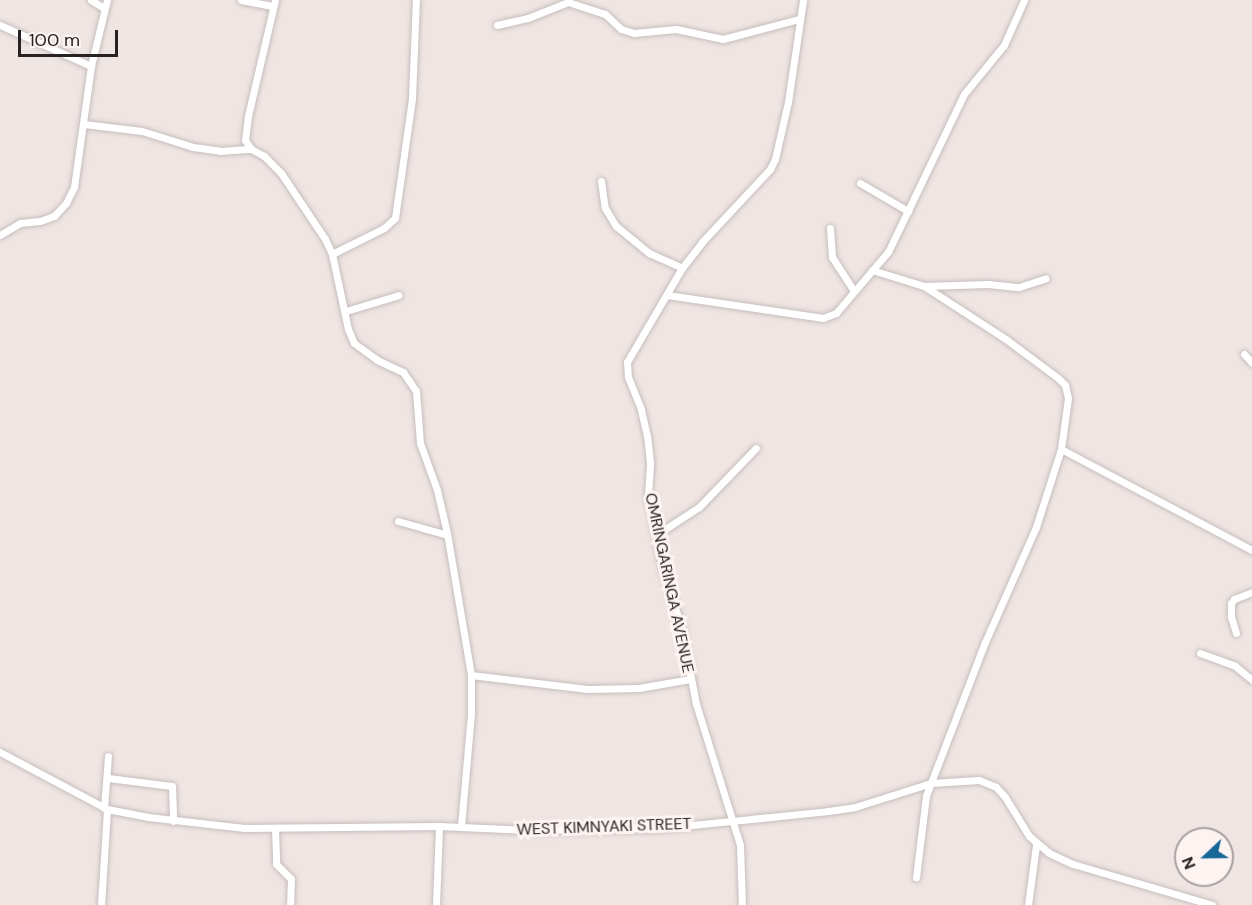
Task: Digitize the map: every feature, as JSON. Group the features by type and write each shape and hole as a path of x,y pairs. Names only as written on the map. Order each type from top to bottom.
{"street":[{"path":"91,0 104,8"},
{"path":"0,235 20,223 40,221 54,216 66,203 74,187 91,66 107,0"},
{"path":"241,0 274,3 245,140 251,149 264,156 281,173 332,254 348,329 354,343 377,360 403,372 416,391 420,443 436,490 447,535 471,675 471,714 461,827"},
{"path":"332,254 384,228 395,218 412,99 417,0"},
{"name":"OMRINGARINGA AVENUE","path":"742,905 742,858 733,820 690,680 681,626 666,581 648,494 650,463 647,436 641,409 627,370 632,353 682,268 702,242 770,169 775,159 788,102 802,0"},
{"path":"667,295 823,318 836,312 888,252 964,94 1004,45 1024,0"},
{"path":"497,25 528,18 568,2 581,2 605,14 621,29 634,33 676,29 723,39 799,19"},
{"path":"0,25 91,66"},
{"path":"84,124 142,131 211,149 251,149"},
{"path":"601,180 605,208 616,226 649,253 682,268"},
{"path":"860,183 908,211"},
{"path":"830,228 832,257 854,291"},
{"path":"872,270 924,286 1042,365 1065,386 1068,398 1061,449 1036,527 985,642 924,805 916,877"},
{"path":"924,286 988,284 1019,287 1046,278"},
{"path":"346,311 399,295"},
{"path":"1244,354 1252,363"},
{"path":"656,535 699,507 756,448"},
{"path":"1061,449 1252,550"},
{"path":"398,521 447,535"},
{"path":"1236,633 1231,617 1231,603 1234,599 1252,592"},
{"path":"1200,653 1235,666 1252,680"},
{"path":"471,675 587,689 639,688 690,680"},
{"name":"WEST KIMNYAKI STREET","path":"0,752 106,808 173,821 244,828 439,826 528,830 662,828 855,807 931,783 962,779 987,782 1005,797 1036,845 1073,864 1212,905"},
{"path":"101,905 108,756"},
{"path":"108,778 172,786 173,821"},
{"path":"436,905 439,826"},
{"path":"275,828 276,864 291,879 290,905"},
{"path":"1028,905 1036,845"}]}
